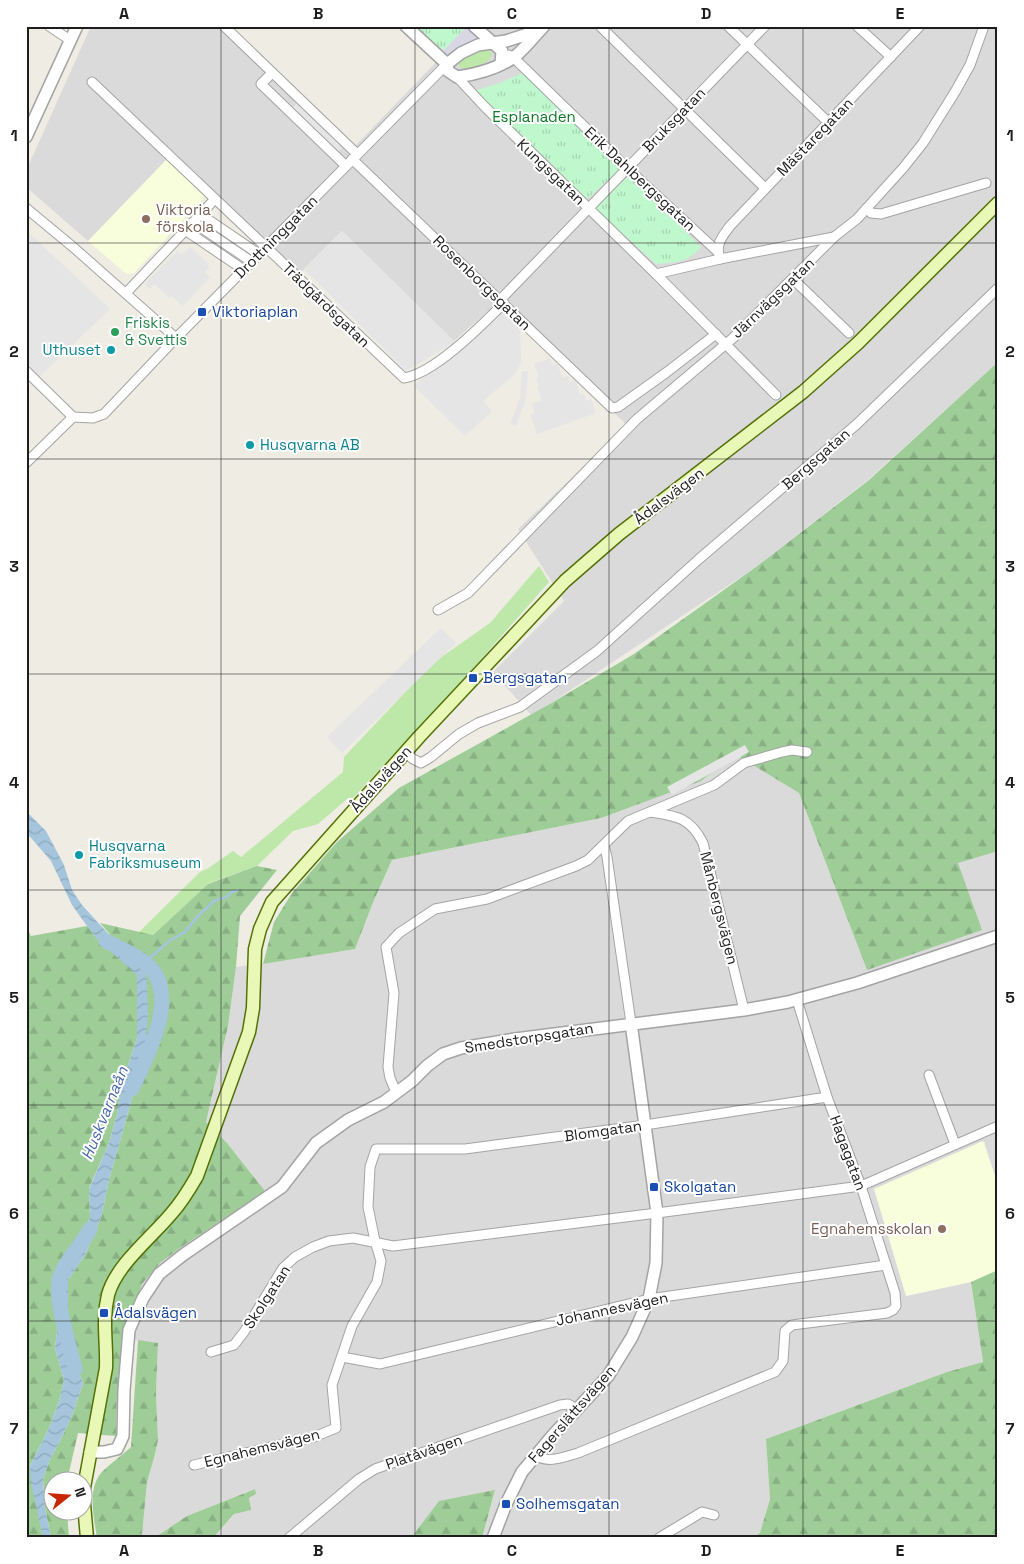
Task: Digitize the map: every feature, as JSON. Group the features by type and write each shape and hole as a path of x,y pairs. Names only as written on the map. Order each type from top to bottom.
{"main road":[{"name":"Ådalsvägen","path":"87,1538 83,1493 106,1368 107,1349 104,1327 108,1295 113,1281 122,1268 172,1214 187,1194 197,1176 249,1032 253,1008 255,949 260,929 272,902 449,704 565,581 619,534 803,392 858,343 998,203"}],"street":[{"path":"49,26 70,40"},
{"path":"26,137 77,26"},
{"name":"Rosenborgsgatan","path":"224,26 298,97 352,160 612,408 618,406 660,377 716,334"},
{"name":"Kungsgatan","path":"406,26 447,64 447,69 485,108 656,274 776,395"},
{"name":"Erik Dahlbergsgatan","path":"474,26 514,58 719,255"},
{"path":"600,26 765,188"},
{"path":"728,26 829,123"},
{"name":"Bruksgatan","path":"502,302 627,168 765,26"},
{"path":"857,26 891,57"},
{"name":"Mästaregatan","path":"719,255 719,242 730,226 920,26"},
{"name":"Järnvägsgatan","path":"438,610 468,593 637,420 733,338 834,237 857,219 904,167 940,118 970,64 984,26"},
{"name":"Drottninggatan","path":"73,417 93,418 104,414 176,338 267,248 436,74 460,53 484,43 498,47 542,28"},
{"name":"Drottninggatan","path":"455,76 475,74 494,68 514,58 542,28"},
{"path":"498,47 501,64"},
{"path":"272,73 261,84 287,109 352,160"},
{"path":"436,74 455,76"},
{"name":"Trädgårdsgatan","path":"92,82 404,378 418,375 428,369 483,324 502,302"},
{"path":"287,109 298,97"},
{"path":"867,208 871,213 880,214 986,183"},
{"path":"126,293 215,199"},
{"path":"26,208 176,338"},
{"path":"200,214 260,255"},
{"path":"193,222 252,262"},
{"path":"185,230 244,270"},
{"path":"656,274 719,255 834,237"},
{"path":"793,279 849,333"},
{"name":"Bergsgatan","path":"406,753 421,763 459,734 478,723 520,707 596,651 857,424 998,288"},
{"path":"26,371 73,417 26,463"},
{"path":"396,1092 388,1067 394,993 386,947 399,933 435,910 486,899 576,866 588,860 628,821 714,785 744,763 792,750 807,752"},
{"name":"Månbergsvägen","path":"650,812 675,816 683,820 695,830 703,843 744,1010"},
{"path":"604,845 631,1024"},
{"name":"Smedstorpsgatan","path":"90,1452 104,1452 117,1449 123,1436 129,1330 143,1298 159,1274 197,1245 282,1187 316,1143 348,1120 384,1102 443,1054 461,1048 514,1039 744,1010 797,1000 857,983 998,936"},
{"name":"Hagagatan","path":"535,1455 542,1460 549,1460 578,1453 775,1372 783,1361 785,1331 792,1325 887,1313 894,1310 896,1306 895,1293 860,1186 827,1097 797,1000"},
{"name":"Fagerslättsvägen","path":"493,1538 518,1480 535,1455 608,1376 632,1337 649,1299 656,1263 657,1213 631,1024"},
{"path":"929,1075 954,1144"},
{"name":"Blomgatan","path":"376,1149 465,1149 645,1125 827,1097"},
{"name":"Skolgatan","path":"211,1352 234,1344 244,1332 283,1268 295,1257 329,1241 353,1238 393,1246 860,1186 998,1126"},
{"name":"Egnahemsvägen","path":"194,1465 314,1438 336,1428 332,1385 352,1326 377,1282 382,1261 375,1241 368,1207 370,1167 376,1149"},
{"name":"Johannesvägen","path":"342,1357 380,1364 649,1299 886,1265"},
{"name":"Platåvägen","path":"289,1538 359,1479 375,1469 560,1405 568,1404 577,1409"},
{"path":"659,1538 702,1512 714,1515"}],"shaded area":[{"path":"91,26 230,26 356,145 471,26 998,26 998,362 869,479 756,567 531,715 493,672 564,601 518,529 627,425 497,303 454,341 342,231 300,273 174,152 88,241 26,187 26,171"},
{"path":"467,26 470,26 481,37 479,40 445,57 436,48 438,46 443,51"},
{"path":"299,101 344,146 338,152 335,152 291,109"},
{"name":"Viktoria förskola","path":"167,159 204,195 204,198 134,273 125,273 88,241"},
{"path":"26,230 110,309 39,377 26,364"},
{"path":"342,231 455,342 406,371 304,269"},
{"path":"191,248 207,262 209,268 205,273 210,277 183,306 154,284 150,289 145,284 177,251 181,255"},
{"path":"503,307 517,324 520,332 521,362 515,374 483,401 492,411 465,436 414,386 485,325"},
{"path":"550,358 552,365 557,364 563,378 568,376 570,382 575,380 580,395 584,394 586,401 591,399 596,413 537,434 530,415 535,413 532,404 542,400 537,387 539,386 536,378 539,376 534,364"},
{"path":"522,371 528,371 527,387 525,402 516,426 510,424 520,398"},
{"path":"441,628 456,643 342,753 327,737"},
{"path":"745,745 749,752 672,795 667,787"},
{"path":"735,754 799,793 867,970 957,862 998,851 998,1185 984,1141 906,1296 971,1282 983,1362 947,1372 766,1439 770,1499 760,1534 752,1538 482,1538 495,1491 439,1502 411,1538 213,1538 249,1498 256,1494 254,1489 187,1516 154,1538 143,1538 147,1482 158,1440 156,1394 158,1343 124,1339 142,1284 160,1263 265,1191 227,1143 206,1122 228,1026 236,967 355,949 392,860 601,818"},
{"name":"Egnahemsskolan","path":"983,1141 998,1185 998,1270 971,1282 906,1296 874,1189"}],"green space":[{"path":"415,26 467,26 443,51 436,48"},
{"path":"479,50 490,51 492,54 490,59 475,67 459,67 459,64 467,55"},
{"name":"Esplanaden","path":"523,73 620,169 587,199 474,91"},
{"path":"629,176 701,247 696,252 681,261 656,264 595,208"},
{"path":"998,362 998,851 958,863 982,930 867,970 799,793 735,754 701,781 601,818 392,860 355,949 263,964 274,922 292,893 337,842 399,788 548,705 634,654 756,567 869,480"},
{"path":"539,566 549,582 476,665 352,799 348,798 318,824 293,831 257,866 209,883 153,935 139,932 200,872 233,851 241,857 343,772 344,757 433,663 490,623"},
{"path":"257,866 277,870 240,916 236,967 228,1026 206,1122 227,1143 265,1191 160,1263 142,1284 123,1339 117,1393 116,1436 78,1433 69,1472 45,1472 73,1413 83,1383 68,1344 68,1280 85,1255 101,1218 109,1180 145,1052 143,964 124,951 100,923 153,935 208,884"},
{"path":"26,926 31,936 87,926 99,941 137,974 137,1038 121,1086 117,1114 109,1143 89,1188 90,1217 78,1252 66,1261 54,1299 57,1330 55,1348 64,1381 50,1426 30,1466 43,1538 26,1538 26,960 29,958 26,954"},
{"path":"998,1270 998,1538 752,1538 760,1533 770,1499 766,1439 947,1372 983,1362 971,1282"},
{"path":"138,1340 158,1343 156,1394 158,1440 147,1482 143,1538 97,1538 93,1511 95,1484 104,1470 131,1447"},
{"path":"255,1489 256,1494 249,1498 251,1510 234,1514 213,1538 154,1538 187,1516"},
{"path":"495,1490 482,1538 411,1538 439,1501"},
{"path":"48,1522 68,1522 69,1538 51,1538"}],"water":[{"name":"Huskvarnaån","path":"26,811 46,831 64,865 72,890 82,905 124,951 143,964 147,979 148,1014 145,1052 109,1180 101,1218 85,1255 68,1280 68,1344 83,1383 73,1413 45,1472 42,1472 42,1522 48,1522 51,1538 43,1538 31,1483 30,1466 50,1426 64,1381 55,1348 57,1330 54,1299 66,1261 78,1252 90,1217 89,1189 109,1143 117,1114 121,1086 137,1038 137,975 99,941 87,926 72,905 51,861 26,832"}],"waterway":[{"path":"144,963 169,941 185,932 196,918 214,901 238,890"},
{"name":"Huskvarnaån","path":"106,941 132,954 150,967 160,985 162,1000 156,1031 132,1089"},
{"name":"Huskvarnaån","path":"75,1369 60,1307 59,1283 64,1268 90,1229"}],"place":[{"name":"Viktoria förskola","path":"146,219"},
{"name":"Viktoriaplan","path":"202,312"},
{"name":"Friskis & Svettis","path":"115,332"},
{"name":"Uthuset","path":"111,350"},
{"name":"Husqvarna AB","path":"250,445"},
{"name":"Bergsgatan","path":"473,678"},
{"name":"Husqvarna Fabriksmuseum","path":"79,855"},
{"name":"Skolgatan","path":"654,1187"},
{"name":"Egnahemsskolan","path":"942,1229"},
{"name":"Ådalsvägen","path":"104,1313"},
{"name":"Solhemsgatan","path":"506,1504"}]}
